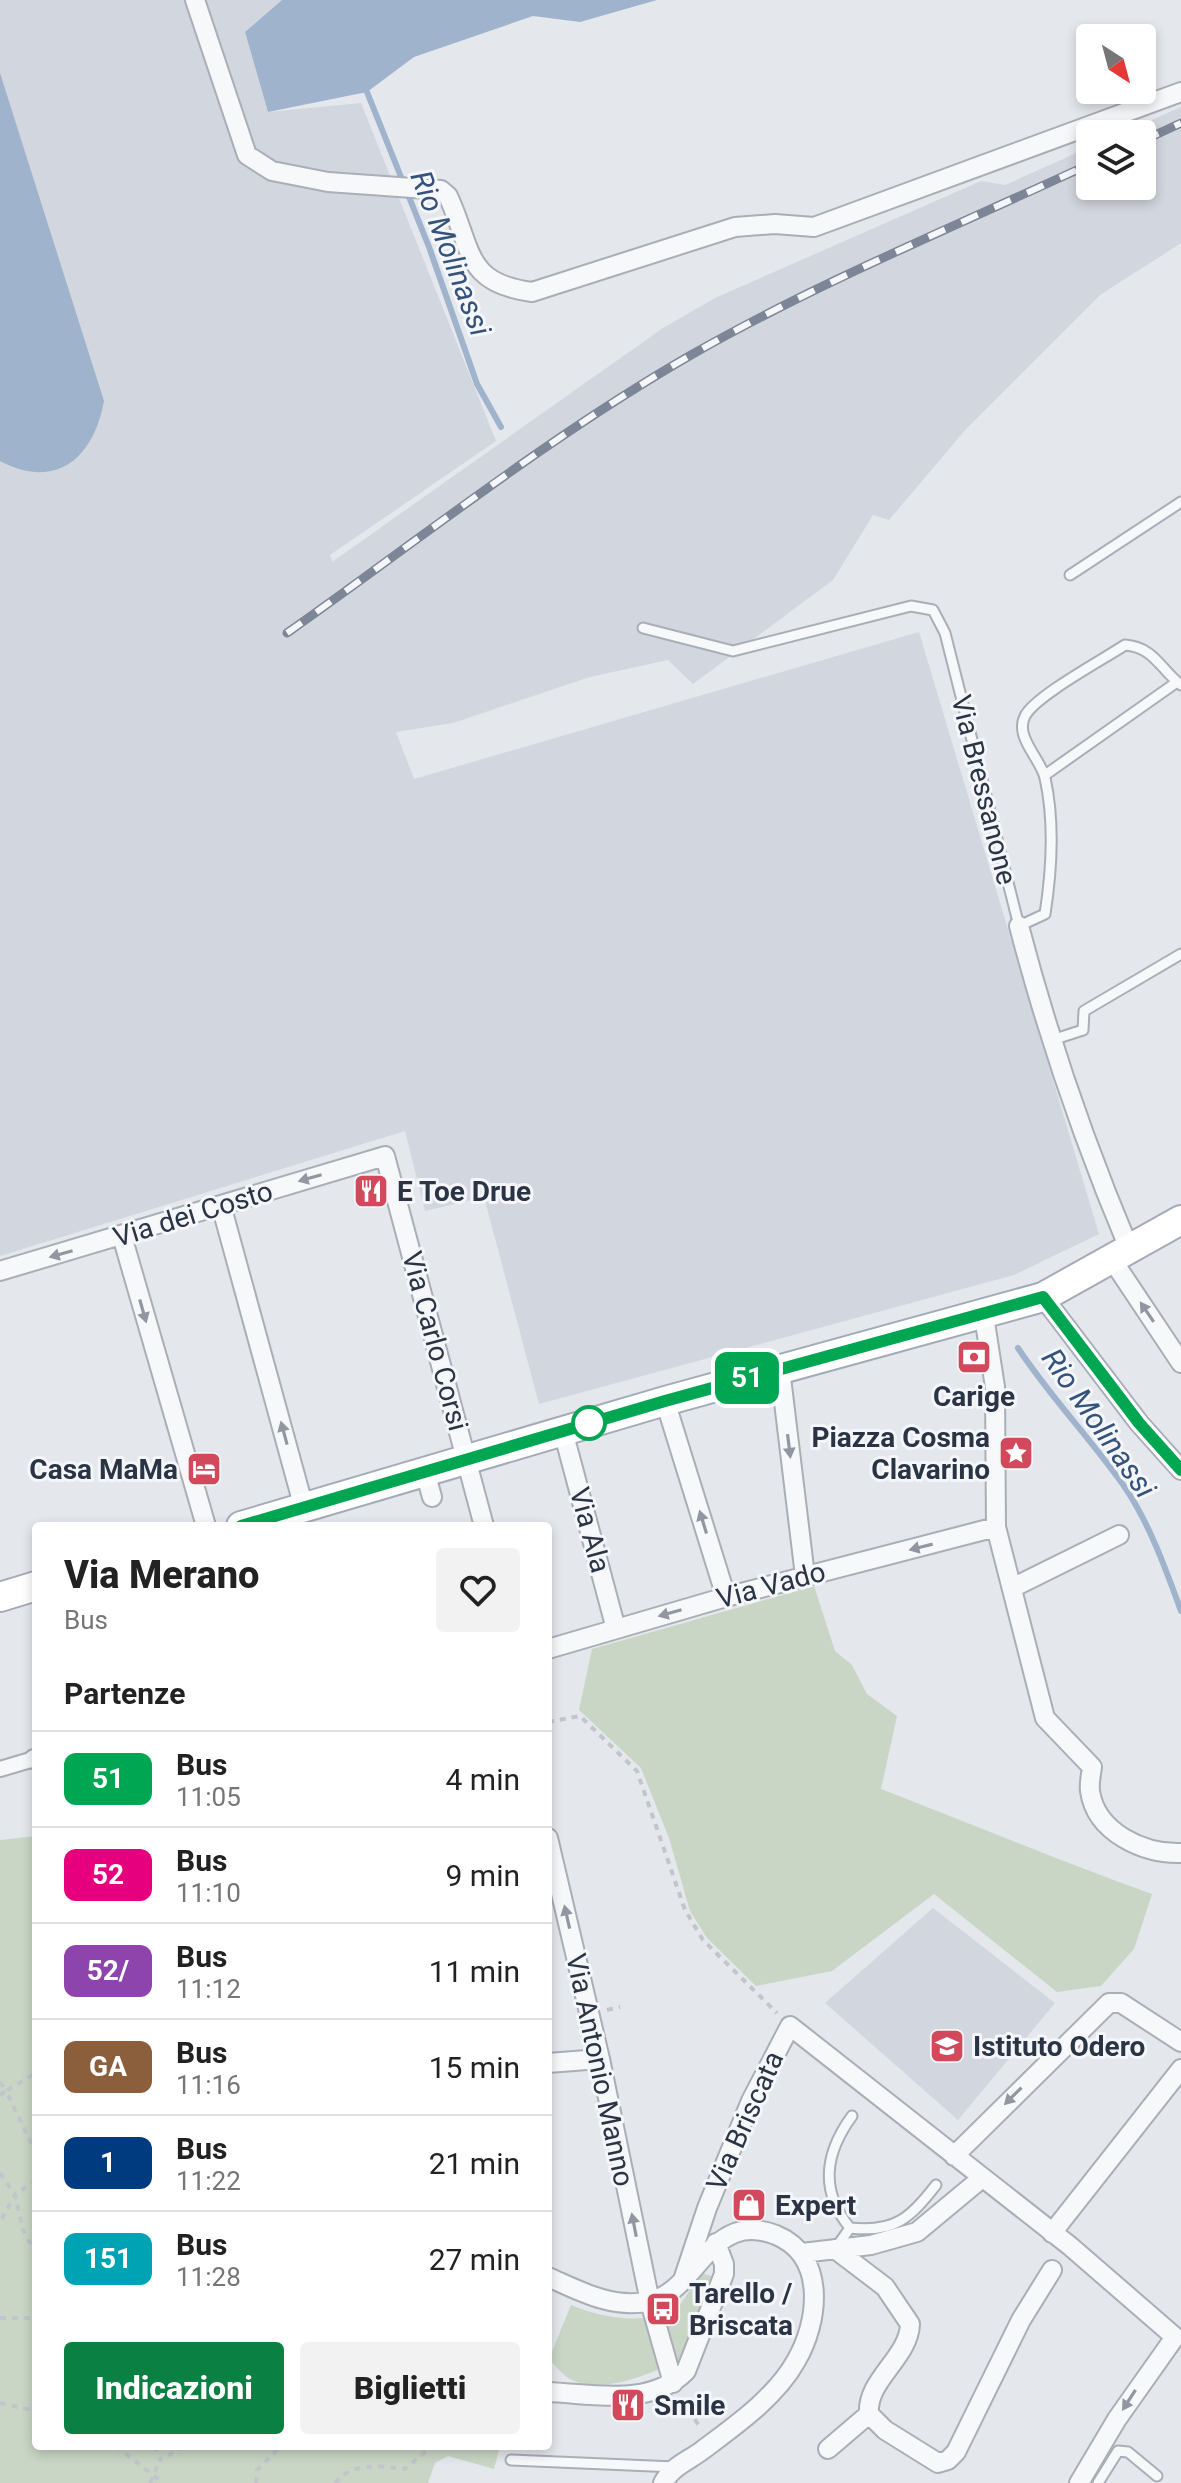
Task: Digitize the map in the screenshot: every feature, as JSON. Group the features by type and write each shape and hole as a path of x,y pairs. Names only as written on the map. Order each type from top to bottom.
{"main road":[{"path":"271,1522 304,1508 428,1484 468,1459 665,1401 984,1316 1043,1297 1181,1220"},
{"path":"0,1597 32,1587"}],"street":[{"path":"195,0 247,155 272,171 385,189 441,190 448,196 476,267 486,279 504,288 532,292 735,227 775,224 814,227 1181,92"},
{"name":"Via Bressanone","path":"1019,926 1049,1041 1121,1256 1181,1363"},
{"name":"Via dei Costo","path":"0,1271 385,1156"},
{"name":"Via Carlo Corsi","path":"385,1156 483,1522"},
{"path":"221,1205 304,1508"},
{"path":"122,1236 205,1522"},
{"path":"1043,1297 1139,1423 1181,1470"},
{"path":"984,1316 995,1387 996,1527 1045,1718 1092,1767 1089,1791 1095,1807 1116,1833 1144,1848 1181,1853"},
{"path":"780,1369 805,1576"},
{"path":"665,1401 726,1597"},
{"name":"Via Ala","path":"563,1431 616,1629"},
{"name":"Via Vado","path":"552,1648 726,1597 996,1527"},
{"path":"1012,1588 1119,1535"},
{"path":"0,1769 32,1760"},
{"name":"Via Antonio Manno","path":"552,1855 600,2059 650,2302 676,2389"},
{"path":"954,2156 1109,2003 1121,2003 1181,2042"},
{"name":"Via Briscata","path":"683,2280 707,2208 751,2101 790,2026 1179,2337"},
{"path":"552,2063 600,2059"},
{"path":"1052,2233 1181,2069"},
{"path":"802,2253 871,2245 917,2232 982,2178"},
{"path":"552,2279 604,2301 650,2302 669,2293 716,2243 736,2232 758,2230 784,2238 802,2253 809,2267 814,2305 802,2351 767,2396 710,2444 675,2467 663,2483"},
{"path":"552,2392 650,2394 676,2389 724,2274 724,2264 716,2243"},
{"path":"828,2449 869,2414 870,2398 908,2338 910,2324 903,2309 885,2287 835,2249"},
{"path":"869,2414 885,2430 934,2461 943,2463 952,2457 1021,2320 1052,2270"},
{"path":"1079,2483 1125,2406 1179,2337"}],"lane":[{"path":"1070,575 1181,502"},
{"name":"Via Bressanone","path":"643,628 733,651 911,606 933,610 945,633 1019,926"},
{"path":"1019,926 1045,914 1051,827 1045,775 1022,732 1025,716 1047,695 1125,645 1137,646 1156,656 1179,684 1045,775"},
{"path":"1049,1041 1083,1030 1084,1011 1181,954"},
{"path":"852,2116 829,2153 831,2193 837,2212 850,2228 867,2230 901,2221 913,2215 936,2185"},
{"path":"835,2249 850,2228"},
{"path":"1098,2483 1114,2454 1123,2450 1157,2476"},
{"path":"511,2460 675,2467"}],"path":[{"path":"552,1721 580,1716 637,1771 685,1910 703,1940 790,2026"},
{"path":"0,2095 32,2075"},
{"path":"0,2082 32,2145"},
{"path":"0,2173 15,2195 23,2230 32,2247"},
{"path":"0,2222 15,2195 32,2183"},
{"path":"0,2318 32,2318"},
{"path":"676,2389 710,2444"},
{"path":"0,2403 32,2410"},
{"path":"122,2450 163,2483"},
{"path":"156,2450 160,2460"},
{"path":"150,2483 160,2460 178,2450"},
{"path":"256,2483 257,2470 277,2450"},
{"path":"335,2483 343,2473 374,2465 405,2469 427,2450"}],"shaded area":[{"path":"0,0 282,0 245,32 268,112 361,103 496,441 330,555 332,562 663,328 715,298 981,181 1005,185 1076,153 1076,200 1156,200 1156,120 1152,120 1181,107 1181,243 1100,295 966,429 889,520 873,515 833,580 693,684 668,660 590,677 453,723 396,732 414,779 919,632 1099,1234 1014,1275 539,1404 484,1197 425,1211 405,1131 0,1256"},
{"name":"Istituto Odero","path":"933,1908 1055,2003 958,2120 825,2003"}],"green space":[{"path":"814,1586 835,1651 852,1665 867,1694 897,1716 881,1789 1152,1894 1134,1949 1101,1986 1057,1992 934,1894 832,1971 756,1986 707,1938 690,1911 669,1838 641,1768 579,1710 592,1649"},
{"path":"32,1836 32,2450 499,2450 494,2469 448,2456 435,2463 428,2483 0,2483 0,1840"},
{"path":"702,2273 714,2277 680,2360 627,2380 598,2385 572,2380 552,2362 552,2352 571,2305 622,2318 674,2313"}],"water":[{"path":"282,0 657,0 580,22 533,16 414,57 367,92 268,112 245,32"},
{"path":"0,73 104,401 92,438 82,453 55,470 39,472 0,461"}],"waterway":[{"name":"Rio Molinassi","path":"367,92 429,247 477,384 501,427"},
{"name":"Rio Molinassi","path":"1018,1348 1135,1503 1157,1548 1181,1611"}],"railway":[{"path":"1156,135 1181,123"},
{"path":"287,633 536,454 691,355 838,279 1076,170"}],"bus line":[{"name":"51","path":"255,1522 665,1401 984,1316 1043,1297 1139,1423 1181,1470"}],"place":[{"name":"E Toe Drue","path":"371,1191"},
{"name":"Carige","path":"974,1357"},
{"name":"Piazza Cosma Clavarino","path":"1016,1453"},
{"name":"Casa MaMa","path":"204,1469"},
{"name":"Istituto Odero","path":"947,2046"},
{"name":"Expert","path":"749,2205"},
{"name":"Tarello / Briscata","path":"663,2309"},
{"name":"Smile","path":"628,2405"}]}
